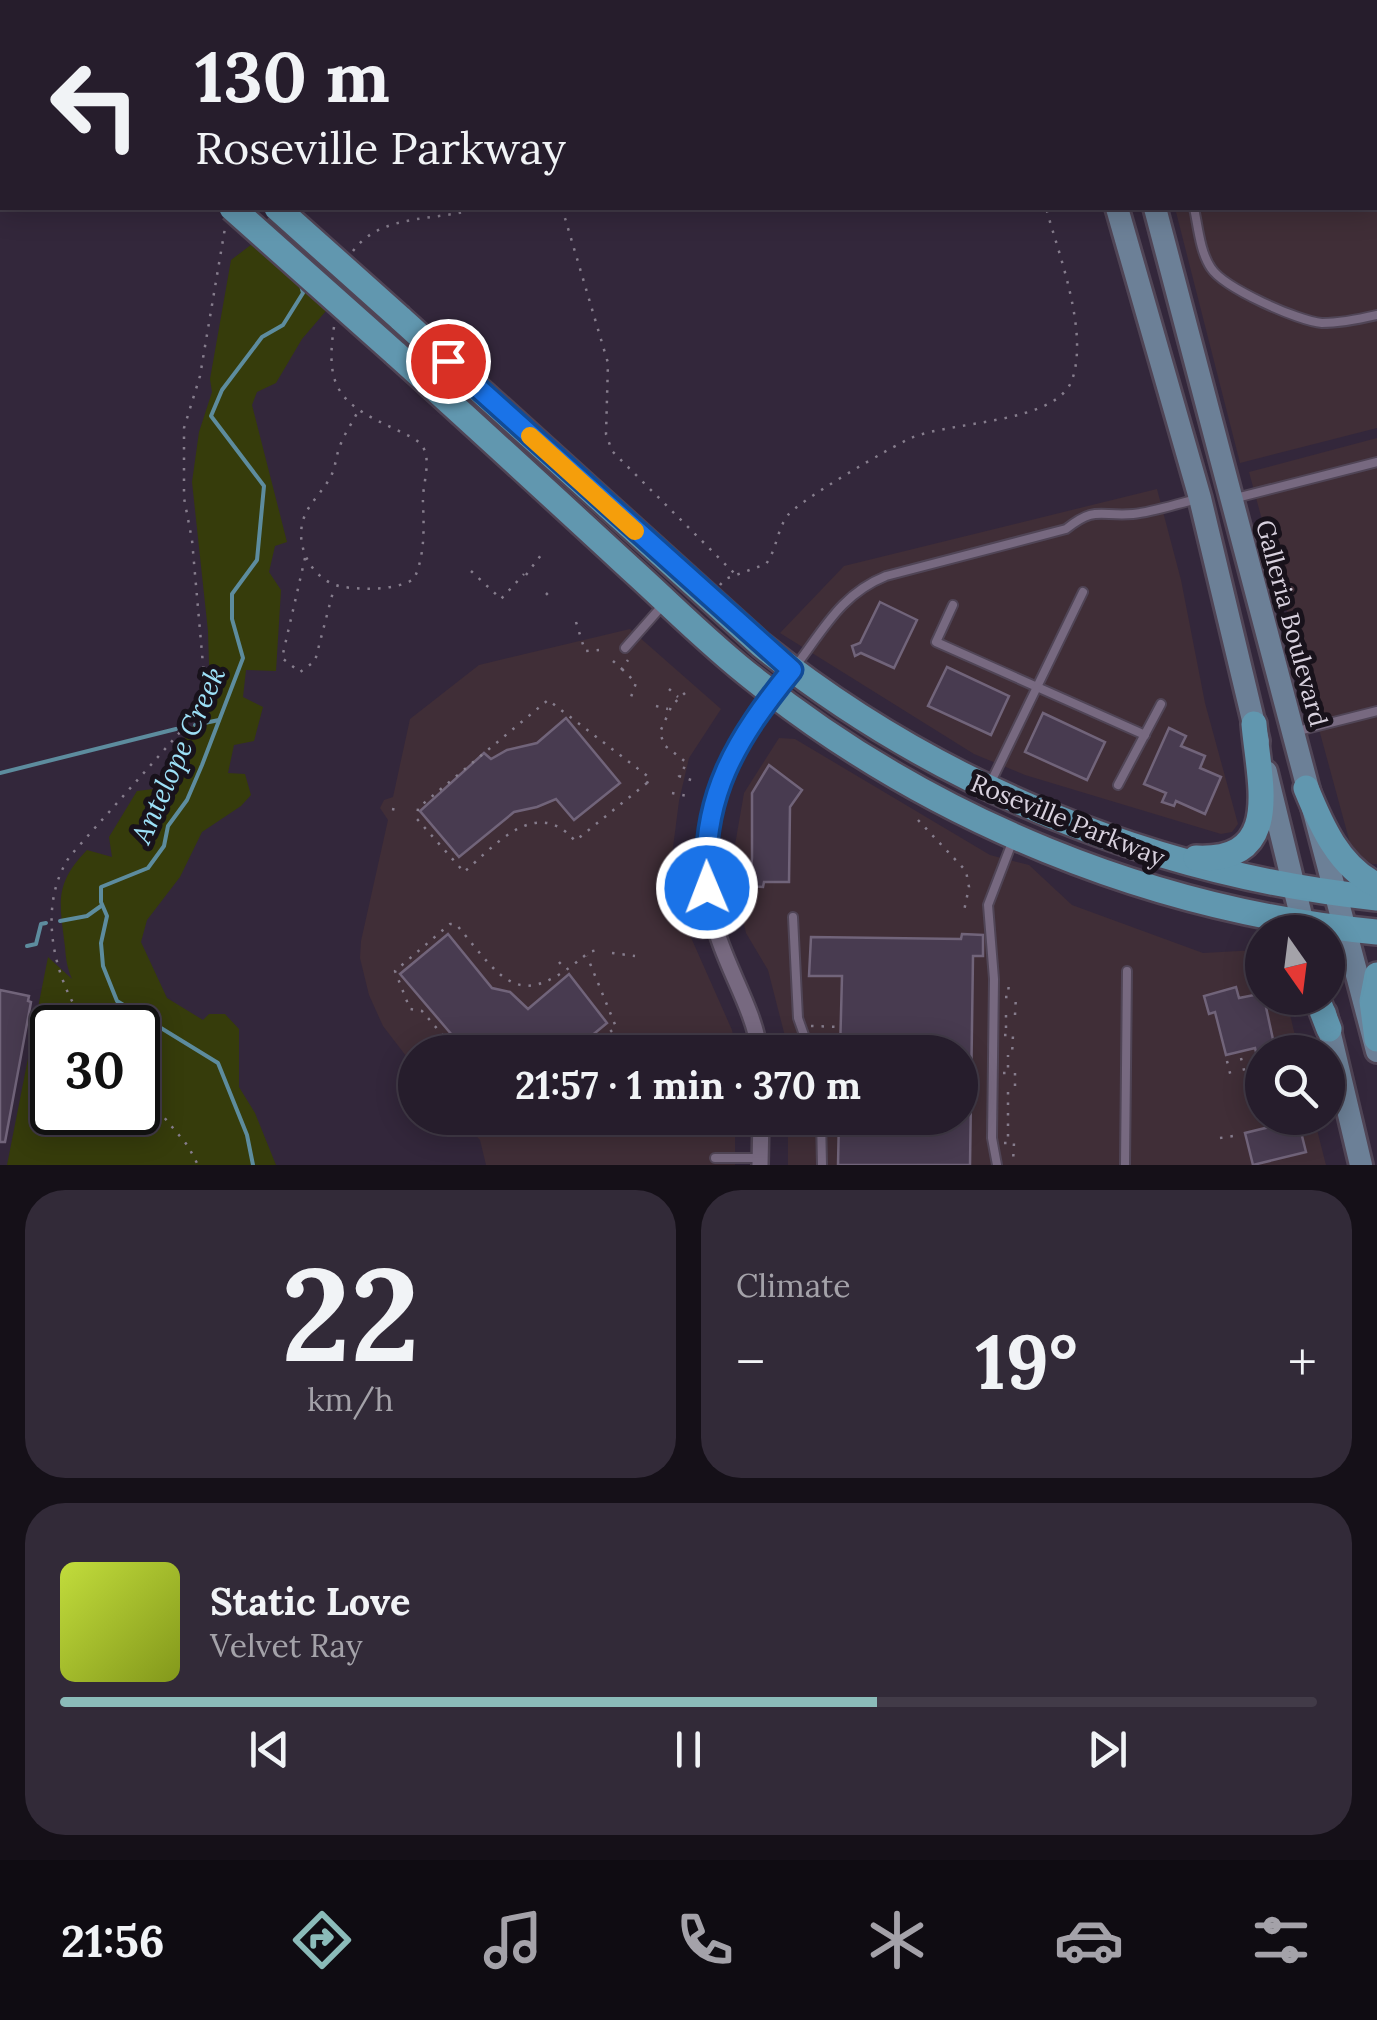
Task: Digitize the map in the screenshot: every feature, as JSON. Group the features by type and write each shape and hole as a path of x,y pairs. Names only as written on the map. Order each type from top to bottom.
{"main road":[{"name":"Roseville Parkway","path":"279,210 792,670 910,749 1027,806 1149,849 1294,888 1377,898"},
{"path":"1118,210 1200,498 1301,915"},
{"name":"Galleria Boulevard","path":"1157,210 1340,915"},
{"name":"Roseville Parkway","path":"229,213 395,353 666,602 773,694 901,779 1014,836 1190,900 1251,915"},
{"path":"1154,338 1174,361 1212,488 1231,499"},
{"path":"1149,849 1194,858 1220,857 1238,852 1253,839 1260,817 1254,724"},
{"path":"1306,788 1339,852 1377,885"},
{"path":"1190,900 1245,923"},
{"name":"Roseville Parkway","path":"1345,928 1377,932"},
{"name":"Galleria Boulevard","path":"1345,932 1377,1051"},
{"path":"1377,975 1372,1002 1377,1040"},
{"path":"1324,1015 1360,1164"}],"street":[{"path":"755,1035 744,994 716,932 705,860 706,831 722,776 753,720 792,670"},
{"path":"760,1161 761,1135"}],"lane":[{"path":"1194,210 1205,258 1212,271 1230,286 1306,319 1322,322 1377,315"},
{"path":"1231,499 1377,462"},
{"path":"792,670 860,586 1066,529 1084,514 1131,514 1200,498"},
{"path":"988,788 1083,592"},
{"path":"625,648 666,602"},
{"path":"953,605 936,642 1144,735"},
{"path":"1118,785 1161,704"},
{"path":"1293,732 1377,711"},
{"path":"997,1165 992,1138 994,979 988,905 1014,836"},
{"path":"793,918 798,1018 804,1035"},
{"path":"1124,1165 1127,971"},
{"path":"821,1135 822,1165"},
{"path":"715,1158 760,1161"}],"path":[{"path":"563,210 608,363 606,434 612,450 735,574"},
{"path":"708,597 725,579 766,564 790,512 914,437 990,421 1050,403 1064,393 1072,379 1077,342 1074,315 1047,210"},
{"path":"74,1005 66,991 52,928 52,894 57,875 178,735 202,698 204,676 192,540 184,498 184,428 200,376 229,213"},
{"path":"358,411 415,439 424,448 427,462 422,492 423,549 414,579 406,584 357,589 334,585 321,579 305,556 300,532 303,518 331,476 340,446 358,411"},
{"path":"471,571 501,599 544,551"},
{"path":"305,556 282,658 300,672 315,662 334,585"},
{"path":"546,593 553,600"},
{"path":"576,622 585,651 600,650"},
{"path":"622,669 628,660"},
{"path":"613,661 636,683 633,698"},
{"path":"669,689 679,698"},
{"path":"685,692 669,710 660,732 664,745 687,763 679,776 697,782"},
{"path":"548,700 650,778 647,783 575,840 556,824 524,825 464,872 416,815 418,808 548,700"},
{"path":"656,706 669,710"},
{"path":"647,783 653,789"},
{"path":"672,793 692,797"},
{"path":"392,809 402,811"},
{"path":"918,820 964,868 969,881 964,911"},
{"path":"443,1035 422,1011 410,1009 395,970 450,924 456,924 491,966 512,982 540,984 597,950"},
{"path":"612,953 636,956"},
{"path":"570,954 577,962"},
{"path":"586,954 616,1027 606,1035"},
{"path":"560,962 567,971"},
{"path":"1015,1016 1016,996"},
{"path":"1006,1015 1006,1035"},
{"path":"807,1026 841,1027"},
{"path":"1241,1058 1245,1074"},
{"path":"1227,1061 1232,1081"},
{"path":"1015,1073 1015,1092"},
{"path":"1008,1092 1008,1144"},
{"path":"160,1112 188,1146 198,1165"},
{"path":"1220,1138 1240,1135"}],"shaded area":[{"path":"1176,210 1377,210 1377,428 1240,463"},
{"path":"1377,438 1377,864 1372,864 1353,854 1249,472"},
{"path":"1157,489 1181,580 1205,703 1238,824 1232,832 1221,834 1025,775 974,754 780,633 844,566"},
{"path":"630,629 721,709 689,758 672,855 681,915 733,1035 398,1035 398,1046 383,1026 369,995 360,958 388,820 380,808 384,800 393,797 410,719 479,665"},
{"path":"779,738 795,739 990,855 1029,865 1072,905 1203,953 1245,951 1245,1015 1290,1015 1295,1035 1245,1035 1245,1135 1318,1135 1326,1165 788,1165 788,1135 978,1135 978,1035 785,1035 768,970 746,933 731,868 744,793"},
{"path":"475,1135 735,1135 735,1165 486,1165"}],"green space":[{"path":"252,244 326,311 302,339 276,383 257,392 252,405 287,542 275,546 269,572 281,590 276,671 246,670 243,697 263,707 254,741 234,745 228,773 245,774 251,795 202,832 180,877 147,920 141,942 167,998 203,1020 209,1014 225,1014 239,1029 239,1087 255,1113 276,1165 7,1165 30,1048 30,1135 160,1135 160,1005 39,1005 48,957 72,979 66,960 61,896 69,874 87,850 112,857 109,837 137,791 161,788 173,781 170,757 202,714 210,695 208,631 192,482 199,432 212,392 210,379 231,260"}],"building":[{"path":"880,602 917,620 894,668 861,653 855,656 852,646 860,643"},
{"path":"947,667 1009,696 991,735 928,706"},
{"path":"1043,713 1105,742 1087,780 1025,752"},
{"path":"566,718 620,783 574,820 556,799 514,812 459,857 420,811 484,753 491,759 507,750 537,743"},
{"path":"1169,728 1186,736 1181,746 1205,756 1200,768 1221,777 1205,814 1176,801 1174,806 1162,802 1166,793 1144,784"},
{"path":"769,765 802,790 790,807 789,882 746,886 746,870 751,870 752,858 752,793"},
{"path":"448,934 492,988 510,992 528,1009 569,974 607,1023 593,1035 452,1035 400,974"},
{"path":"962,934 983,935 983,956 973,956 972,1035 840,1035 842,976 809,976 811,937 961,939"},
{"path":"1236,987 1239,998 1245,997 1245,1015 1268,1015 1272,1035 1245,1035 1245,1050 1226,1055 1215,1012 1209,1014 1204,996"},
{"path":"0,990 29,996 31,1002 5,1142 0,1142"},
{"path":"839,1135 970,1135 970,1165 838,1165"},
{"path":"1246,1135 1302,1135 1306,1152 1253,1165"}],"waterway":[{"name":"Antelope Creek","path":"253,1165 247,1135 218,1063 117,1001 103,966 101,943 107,916 101,902 101,887 148,868 164,846 168,826 187,800 243,658 232,619 232,594 257,560 264,486 211,416 222,390 262,337 283,325 303,293 301,285"},
{"path":"195,725 219,720"},
{"path":"0,773 176,729"},
{"path":"60,921 87,916 101,906"},
{"path":"27,946 36,944 41,924 46,923"}],"slow traffic":[{"path":"530,436 635,531"}],"route":[{"path":"448,361 792,670 753,720 722,776 706,831 707,888"}]}
